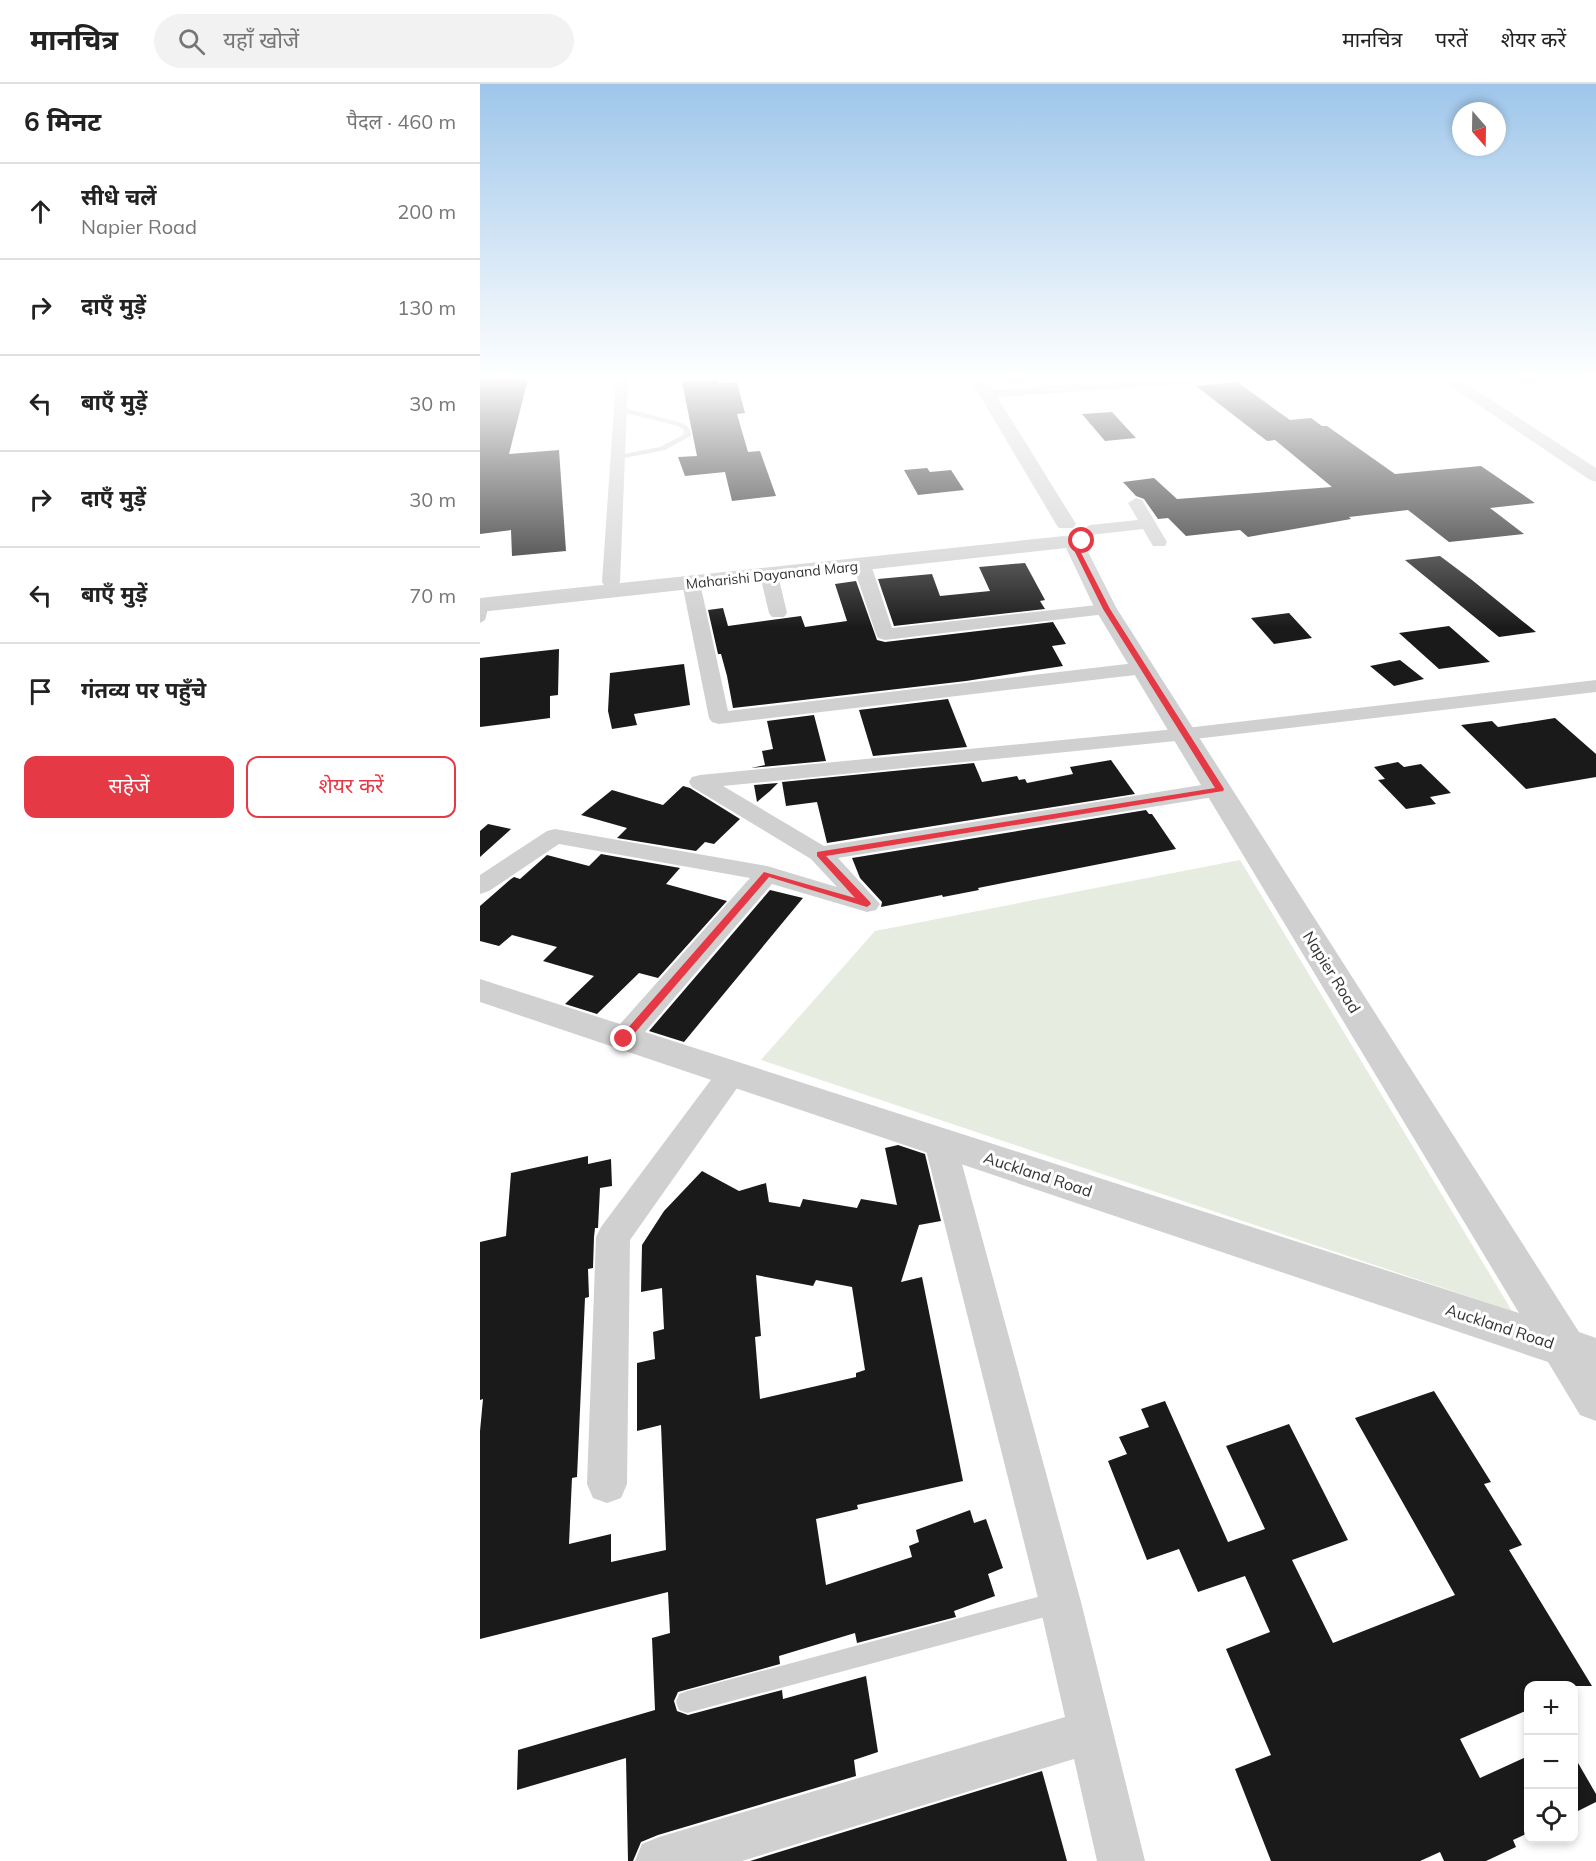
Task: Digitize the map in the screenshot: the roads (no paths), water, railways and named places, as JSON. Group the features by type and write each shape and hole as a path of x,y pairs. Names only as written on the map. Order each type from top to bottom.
{"street":[{"path":"611,582 617,462"},
{"name":"Napier Road","path":"1026,462 1068,535 1106,609 1580,1353 1596,1400"},
{"path":"1575,462 1596,476"},
{"path":"1136,503 1159,542"},
{"path":"1068,535 1148,524"},
{"name":"Maharishi Dayanand Marg","path":"481,606 862,565 1068,535"},
{"name":"Maharishi Dayanand Marg","path":"481,606 611,582 1068,535"},
{"path":"862,565 885,634 1106,609"},
{"path":"769,575 778,613"},
{"path":"691,583 719,718 1143,668"},
{"path":"480,886 555,836 767,874 867,904 820,854 700,783 1186,734 1596,686"},
{"path":"820,854 1220,789"},
{"path":"624,1039 767,874"},
{"name":"Auckland Road","path":"480,990 1580,1353"},
{"path":"607,1485 613,1237 732,1073"},
{"path":"940,1142 1060,1602 1121,1861"},
{"path":"659,1861 1092,1731"}],"lane":[{"path":"687,1702 1060,1602"}]}
